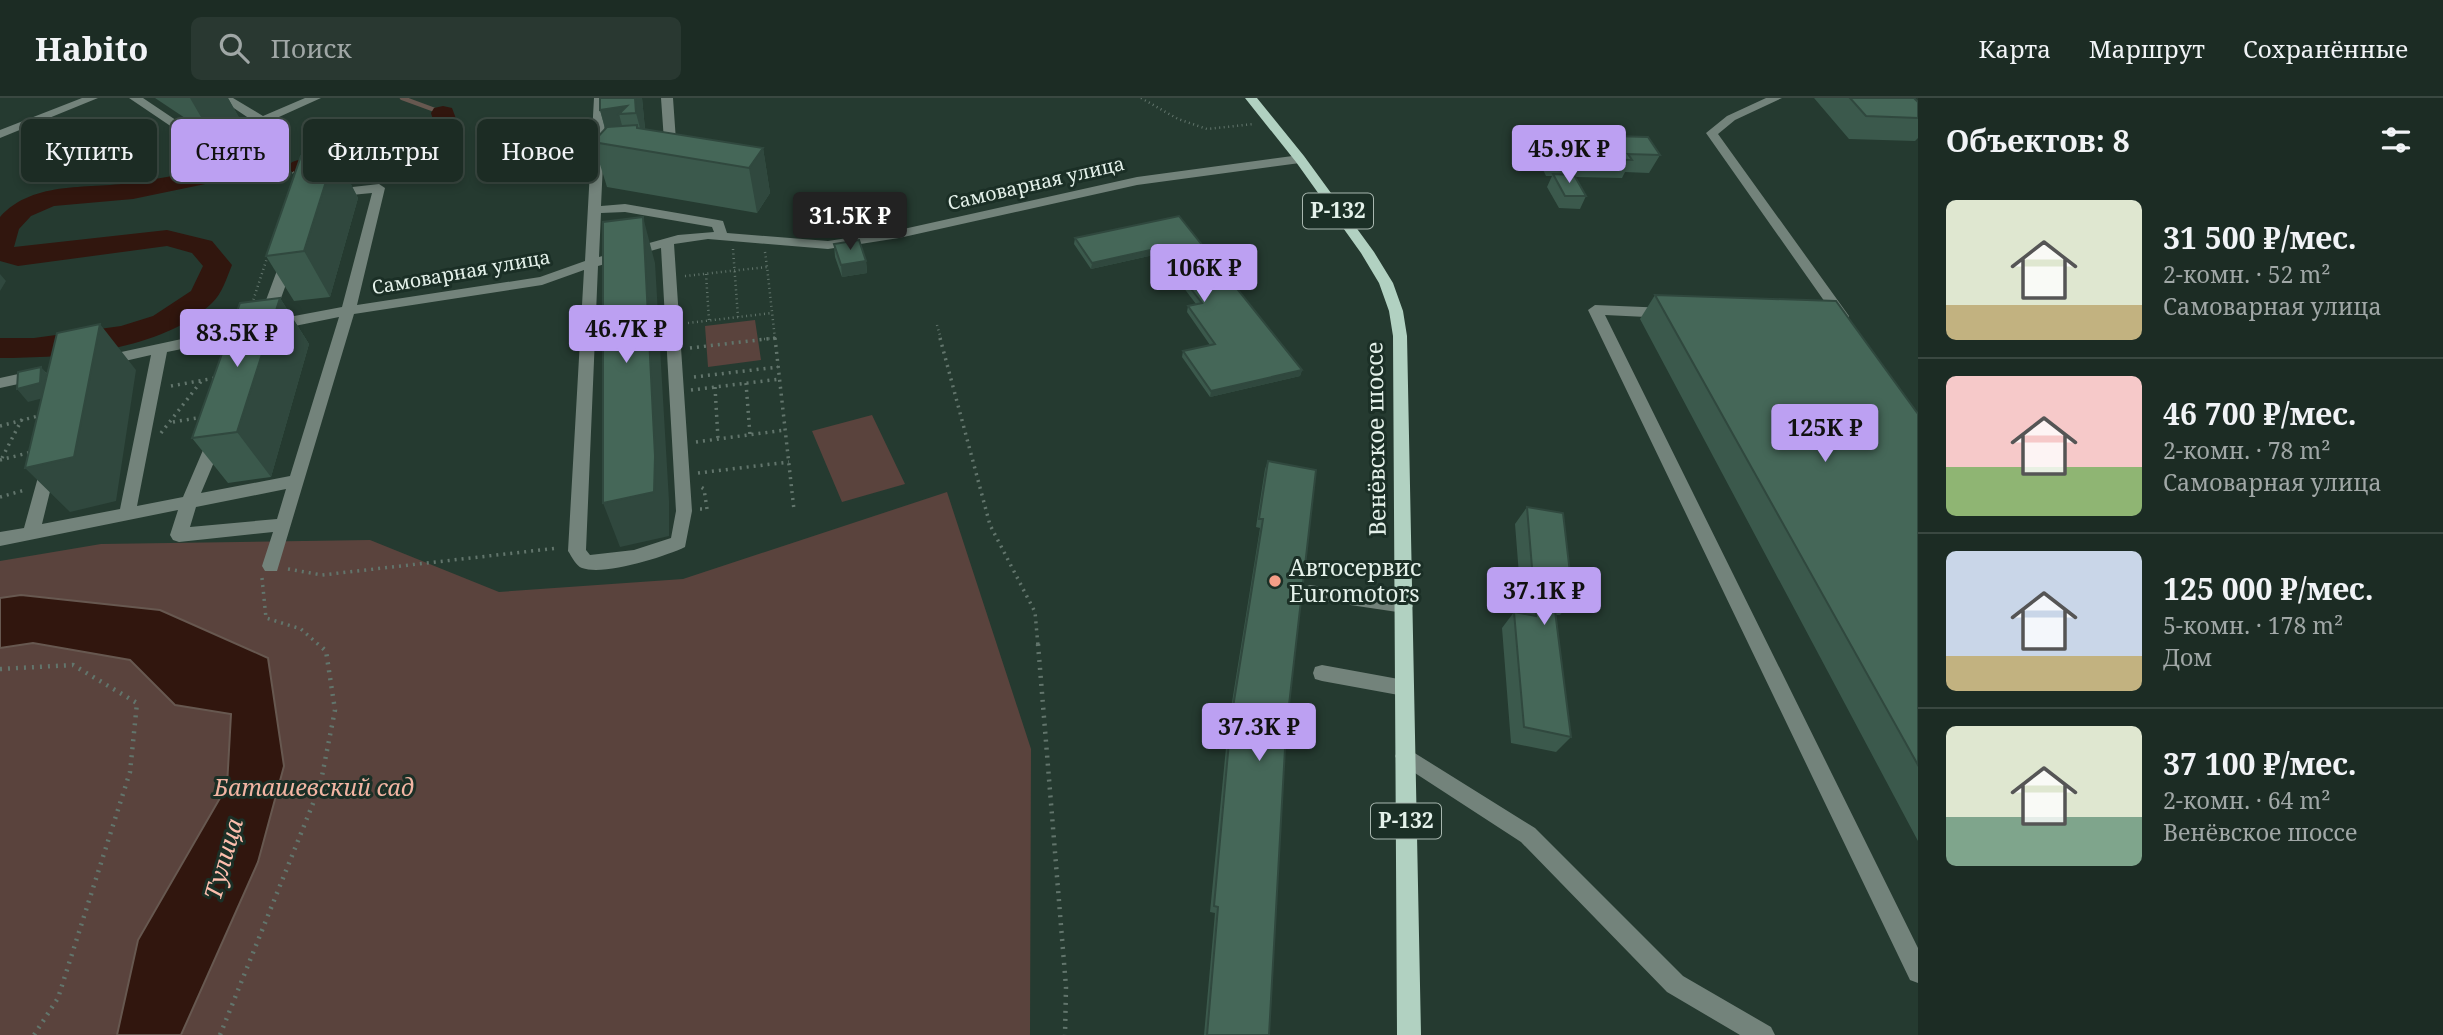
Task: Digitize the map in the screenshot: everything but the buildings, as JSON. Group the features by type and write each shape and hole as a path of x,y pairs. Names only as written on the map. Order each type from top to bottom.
{"main road":[{"name":"Венёвское шоссе","path":"1251,98 1300,159 1367,252 1386,283 1396,312 1400,336 1409,1035"}],"street":[{"path":"0,134 92,98"},
{"path":"135,98 171,122"},
{"path":"225,98 259,119"},
{"path":"267,119 315,98"},
{"path":"600,98 602,167 594,210 577,545 577,551 585,562 612,561 660,552 679,542 684,511 667,243"},
{"path":"667,98 665,161 685,163"},
{"path":"1776,98 1731,118 1712,133 1849,324 1817,318"},
{"name":"Самоварная улица","path":"85,365 243,330 261,332 348,311 542,281 592,263 708,235 798,243 838,243 899,234 1137,181 1300,159"},
{"path":"271,566 348,311 379,188 313,195"},
{"path":"594,210 625,208 718,224 727,236"},
{"path":"261,332 293,247"},
{"path":"1678,313 1595,310 1918,972"},
{"path":"127,514 160,349"},
{"path":"0,383 61,370"},
{"path":"225,416 189,502 179,535 282,525"},
{"path":"31,533 53,446"},
{"path":"0,539 295,481"},
{"path":"1310,592 1404,606"},
{"path":"1322,673 1404,688"},
{"path":"1405,756 1528,835 1675,984 1763,1035"}],"path":[{"path":"1141,98 1178,119 1208,129 1270,122"},
{"path":"289,167 297,173 292,186"},
{"path":"727,236 735,271 738,317"},
{"path":"243,330 270,251"},
{"path":"669,278 767,267 794,510"},
{"path":"706,274 709,320"},
{"path":"672,325 772,313"},
{"path":"937,325 990,525 1035,612 1066,987 1065,1035"},
{"path":"674,350 775,338"},
{"path":"676,385 778,367"},
{"path":"151,390 216,378"},
{"path":"138,458 172,422 203,379"},
{"path":"676,385 715,387 780,379"},
{"path":"746,383 750,435"},
{"path":"715,387 718,439"},
{"path":"0,426 48,413"},
{"path":"144,429 185,418 225,416"},
{"path":"1,460 22,419"},
{"path":"680,444 785,430"},
{"path":"1,460 53,446"},
{"path":"682,475 789,461"},
{"path":"0,497 43,486"},
{"path":"220,1035 320,786 335,710 326,650 301,629 266,618 261,580 271,566 321,575 577,545"},
{"path":"0,669 73,665 137,703 130,772 58,998 34,1035"}],"green space":[{"path":"755,320 761,360 708,367 705,326"},
{"path":"872,415 905,484 842,502 812,431"},
{"name":"Баташевский сад","path":"947,492 1031,749 1030,1035 0,1035 0,561 101,544 370,540 499,592 683,579"}],"water":[{"name":"Тулица","path":"21,595 160,610 268,658 284,766 258,862 181,1035 117,1035 138,940 227,786 231,714 175,705 130,660 33,643 0,648 0,598"}],"waterway":[{"path":"402,98 443,113"},
{"path":"301,167 361,167 397,160 432,144 449,132 443,113"},
{"path":"0,247 6,227 21,210 48,199 88,193 133,191 178,182"},
{"path":"0,252 18,257 167,238 202,247 218,265 203,296 164,323 124,336 34,348 0,348"}],"place":[{"name":"Автосервис Euromotors","path":"1275,581"}]}
